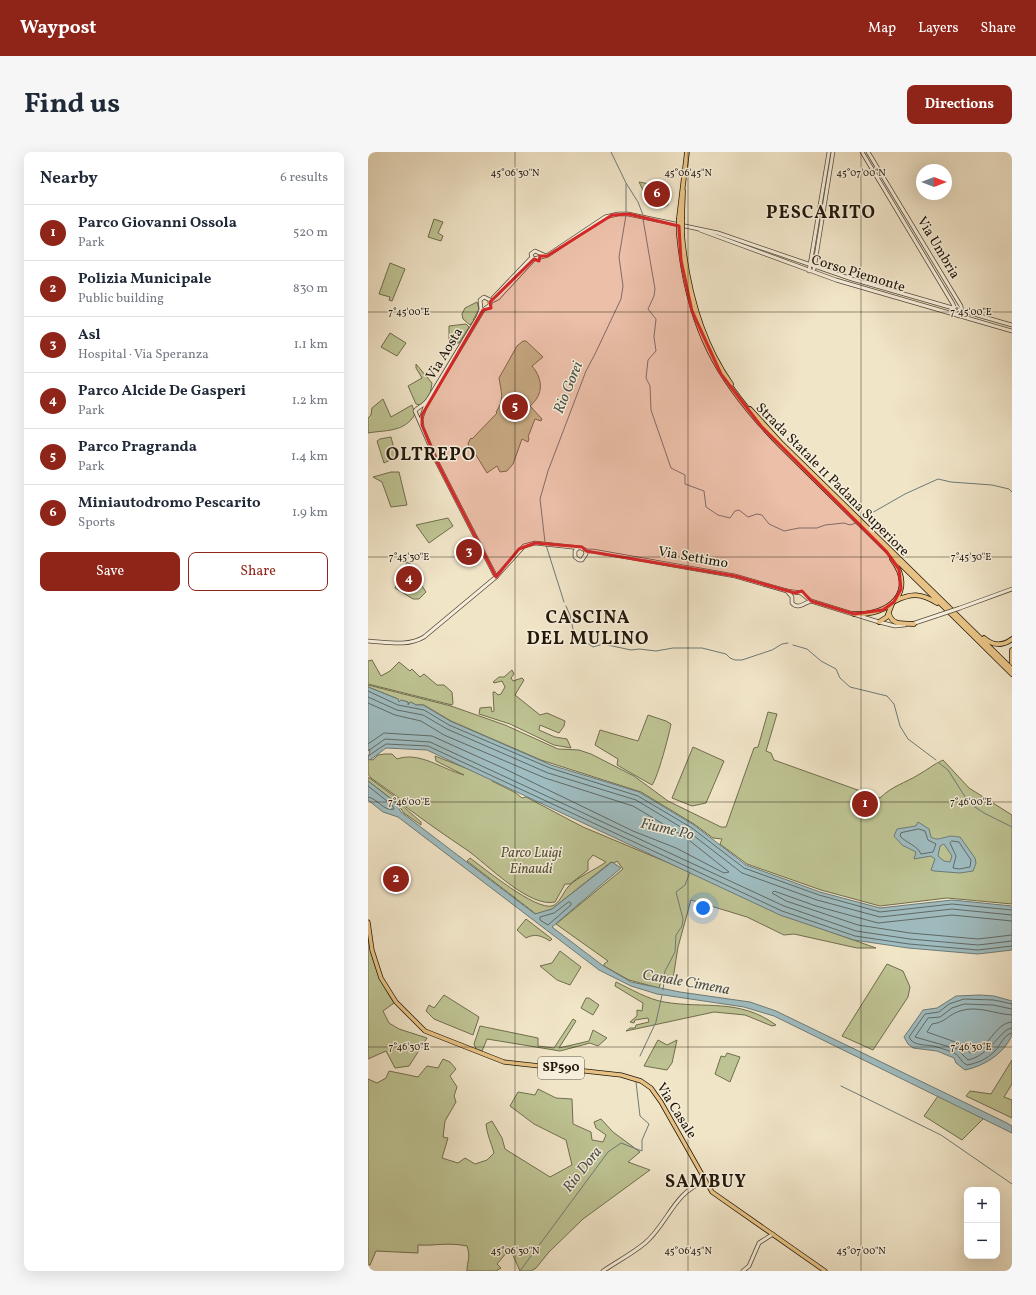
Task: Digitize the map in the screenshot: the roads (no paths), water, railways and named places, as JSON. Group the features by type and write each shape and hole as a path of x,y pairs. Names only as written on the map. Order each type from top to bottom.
{"highway":[{"name":"Strada Statale 11 Padana Superiore","path":"688,152 680,217 686,285 692,311 720,374 761,426 1012,674"},
{"name":"Strada Statale 11 Padana Superiore","path":"681,235 689,284 703,332 723,373 747,406 782,444 1012,669"},
{"path":"879,622 885,619 889,614 901,589 901,575 899,569 886,550"},
{"path":"854,614 874,614 905,596 917,594 923,595 944,608"},
{"path":"889,614 896,623 914,624"},
{"path":"968,626 988,642 997,645 1007,643 1012,639"},
{"path":"1012,650 1012,662"}],"main road":[{"name":"Via Casale","path":"368,922 374,956 381,978 396,1002 425,1031 504,1062 621,1075 641,1081 651,1088 661,1102 704,1182 712,1192 825,1271"}],"street":[{"path":"813,272 828,152"},
{"path":"809,271 833,152"},
{"name":"Via Umbria","path":"862,152 956,309 958,315"},
{"name":"Via Umbria","path":"868,152 962,311"},
{"name":"Corso Piemonte","path":"541,255 549,255 606,217 626,214 718,233 810,266 1012,325"},
{"name":"Corso Piemonte","path":"700,230 809,271 1012,331"},
{"path":"490,300 486,297 481,299 479,303 480,306 485,309 489,306 490,300 497,295 533,258 532,254 534,251 538,251 541,255 538,259 533,258"},
{"path":"769,256 771,252"},
{"path":"857,286 858,281"},
{"path":"874,291 875,286"},
{"name":"Via Aosta","path":"418,415 415,410 422,407 429,398 478,317 480,306"},
{"name":"Via Aosta","path":"423,413 485,309"},
{"path":"962,311 962,316"},
{"path":"422,407 422,425"},
{"path":"423,413 418,415 437,462 496,577"},
{"path":"368,641 412,643 424,637 496,577 524,546 542,543 569,547 576,550 581,548 586,553 584,559 578,560 575,557 576,550"},
{"name":"Via Settimo","path":"586,553 595,552 735,576 795,593"},
{"path":"811,601 795,606 792,603 792,597 795,593 801,593 811,601 895,626 914,624 1011,590"},
{"path":"787,591 792,597"},
{"path":"804,603 805,597"},
{"path":"603,1271 645,1243 662,1224 681,1196 698,1184 704,1182"},
{"path":"743,1271 749,1266 758,1243 773,1234"}],"water":[{"name":"Fiume Po","path":"368,687 398,699 399,702 401,700 408,702 408,705 411,702 416,705 423,705 450,721 551,765 639,792 694,825 746,865 820,892 880,908 952,900 1012,906 1012,950 978,954 908,948 854,940 780,915 427,750 386,748 370,760 368,759 370,750 368,750"},
{"path":"368,781 395,802 401,812 535,914 552,909 612,862 621,868 552,927 602,965 631,982 680,992 750,1002 776,1011 1007,1123 1012,1126 1012,1133 774,1016 744,1007 657,994 631,986 599,970 398,817 383,812 368,800"},
{"path":"918,822 929,829 931,837 935,839 950,836 960,837 975,858 976,863 973,871 960,873 934,871 931,870 935,859 931,856 914,859 916,852 902,845 894,836 897,829 916,826","holes":["944,844 952,856 950,862 944,861 938,856 940,846"]},
{"path":"956,996 994,996 1012,1001 1012,1035 1004,1048 993,1058 979,1066 965,1070 956,1063 954,1058 937,1051 913,1048 908,1044 904,1037 923,1010 937,1008"}],"waterway":[{"name":"Rio Gorei","path":"611,152 626,183 638,202 643,215"},
{"name":"Rio Gorei","path":"626,184 626,212"},
{"name":"Rio Gorei","path":"545,542 540,499 548,471 586,371 621,299 623,286 619,257 626,215"},
{"path":"643,219 655,289 654,296 648,309 656,319 654,337 656,351 648,360 646,378 650,386 651,410 671,468 685,475 685,484 704,491 706,507 718,515 730,518 735,511 739,510 748,517 757,514 762,515 769,524 784,531 799,528 817,528 825,525 844,523 850,525 856,523"},
{"path":"863,518 905,494 938,479 951,482 992,485 1009,489 1012,492"},
{"name":"Rio Gorei","path":"546,545 564,602"},
{"path":"566,606 570,615 574,634 593,647 603,644 631,650 639,649 656,651 673,648 702,648 726,654 735,660 742,660 788,643"},
{"path":"793,645 807,649 821,661 836,669 840,678 850,687 887,696 894,704 900,726 908,739 936,760"},
{"path":"939,763 948,770 969,803 984,813 1012,827"},
{"name":"Rio Dora","path":"663,990 665,971 675,952 676,935 682,926 683,919 676,892 685,885 690,872"},
{"name":"Rio Dora","path":"640,1056 656,1022 662,995"},
{"name":"Rio Dora","path":"520,1271 608,1152 621,1143 642,1151 642,1140 649,1124 640,1116 636,1082"},
{"path":"841,1086 941,1135 1012,1184"}],"place":[{"name":"Miniautodromo Pescarito","path":"657,194"},
{"name":"Parco Pragranda","path":"515,407"},
{"name":"Asl","path":"469,552"},
{"name":"Parco Alcide De Gasperi","path":"409,579"},
{"name":"Parco Giovanni Ossola","path":"865,804"},
{"name":"Polizia Municipale","path":"396,879"}],"district":[{"name":"PESCARITO","path":"821,213"},
{"name":"OLTREPO","path":"431,455"},
{"name":"CASCINA DEL MULINO","path":"588,628"},
{"name":"SAMBUY","path":"706,1182"}],"park label":[{"name":"Parco Luigi Einaudi","path":"531,862"}],"water label":[{"name":"Canale Cimena","path":"686,983"}]}
